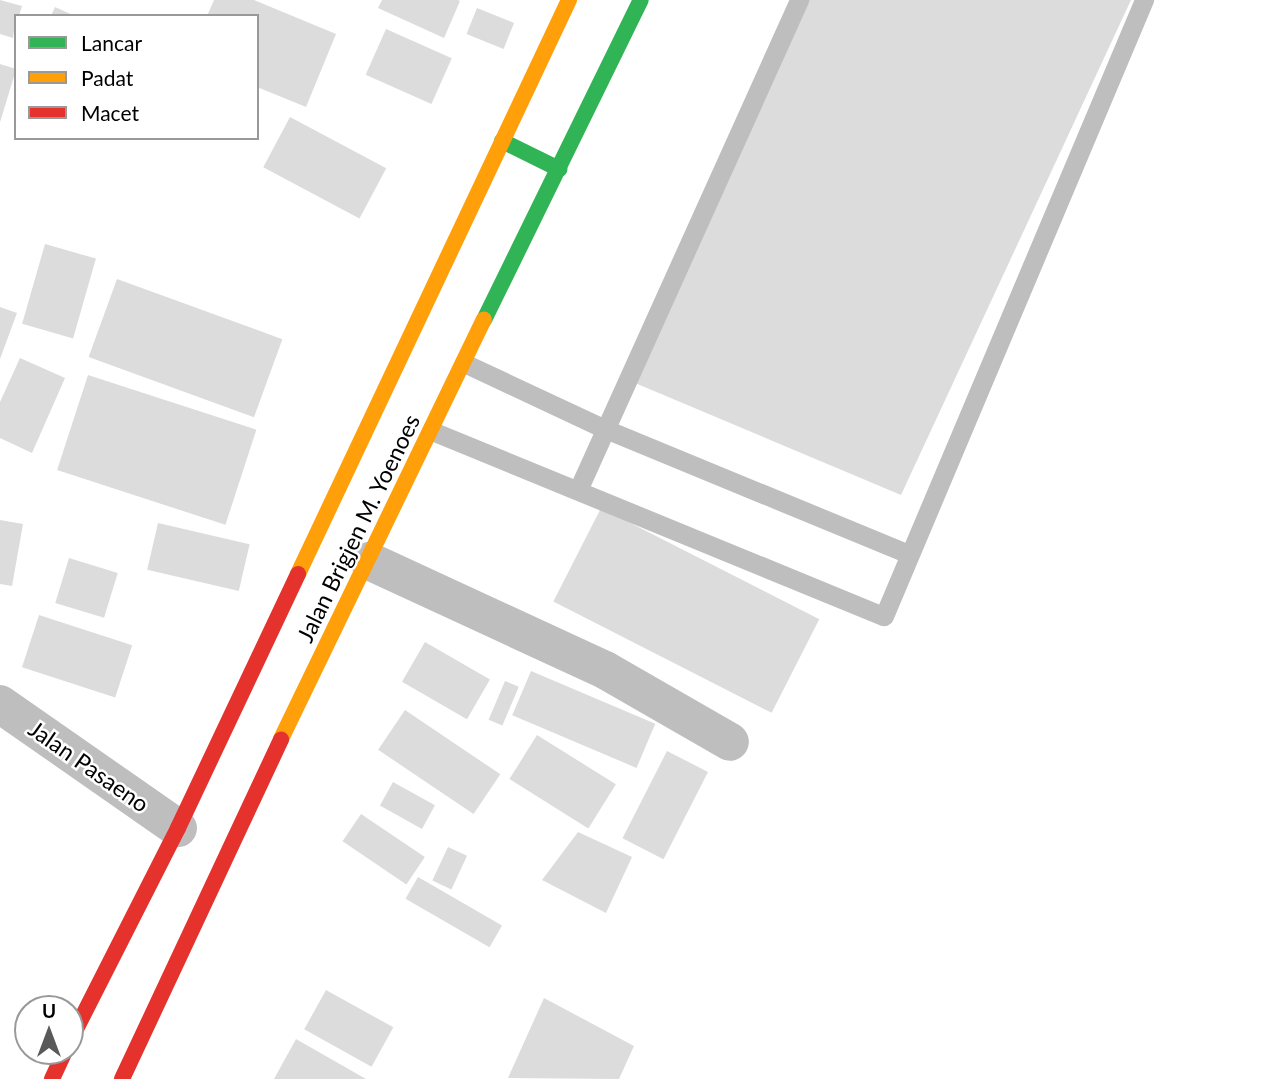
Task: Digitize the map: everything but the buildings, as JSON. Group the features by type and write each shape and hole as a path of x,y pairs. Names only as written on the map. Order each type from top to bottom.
{"main road":[{"name":"Jalan Brigjen M. Yoenoes","path":"84,1013 178,828 569,0"},
{"name":"Jalan Brigjen M. Yoenoes","path":"122,1079 320,656 369,561 641,0"},
{"path":"502,141 559,169"}],"street":[{"path":"369,561 605,670 730,742"},
{"name":"Jalan Pasaeno","path":"0,704 178,828"}],"lane":[{"path":"578,490 603,428 799,0"},
{"path":"432,431 884,616 1144,0"},
{"path":"464,363 603,428 908,554"}],"traffic: fast":[{"path":"484,320 641,0"},
{"path":"502,141 559,169"}],"traffic: slow":[{"path":"298,574 569,0"},
{"path":"281,739 484,320"}],"traffic: jam":[{"path":"84,1013 178,828 298,574"},
{"path":"122,1079 281,739"},
{"path":"52,1079 58,1065"}]}
